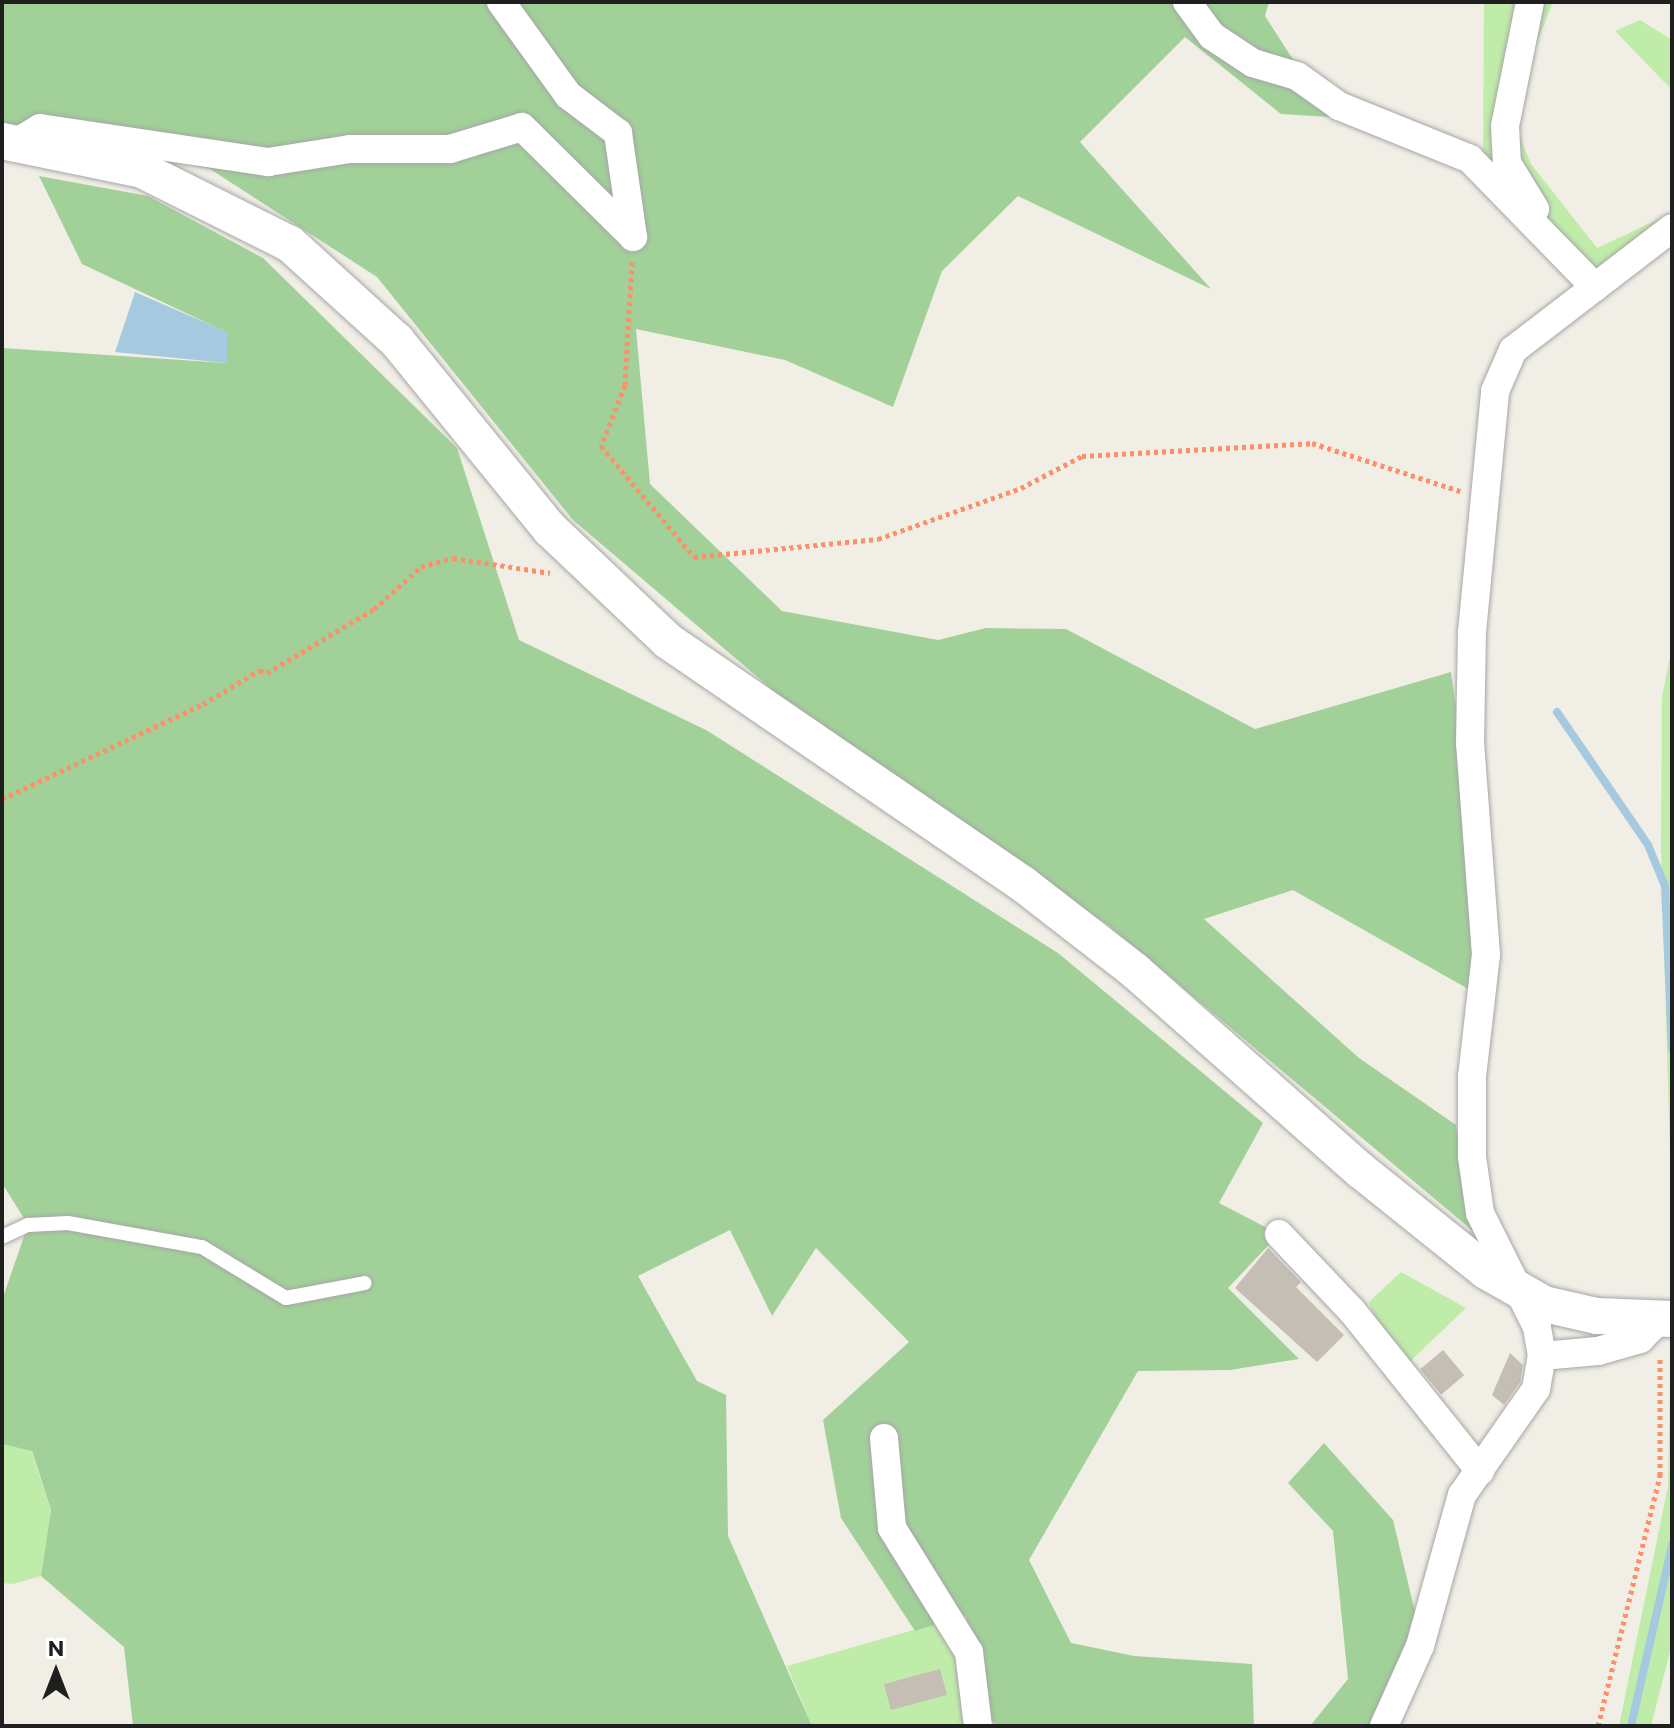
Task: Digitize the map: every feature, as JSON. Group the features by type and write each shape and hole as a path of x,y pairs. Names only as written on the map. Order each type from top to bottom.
{"street":[{"path":"501,2 568,95 618,133 633,237"},
{"path":"1187,2 1212,36 1253,63 1297,76 1339,106 1470,159 1595,287"},
{"path":"1530,2 1505,126 1507,163 1560,251"},
{"path":"10,141 40,128 268,162 361,148 450,149 522,127 633,237"},
{"path":"10,141 142,170 290,244 397,341 550,529 668,641 1023,884 1135,971 1429,1228 1521,1294 1597,1316 1666,1320"},
{"path":"1384,1726 1420,1646 1462,1495 1536,1389 1542,1356 1537,1327 1480,1213 1472,1157 1472,1077 1486,955 1470,744 1472,632 1495,391 1513,350 1672,228"},
{"path":"1279,1234 1352,1311 1480,1471"},
{"path":"1542,1356 1598,1351 1640,1339 1666,1320"},
{"path":"884,1438 892,1528 969,1652 978,1726"}],"lane":[{"path":"2,1237 28,1225 68,1223 202,1247 286,1298 365,1283"}],"path":[{"path":"633,237 625,385 601,446 694,557 878,539 1021,488 1082,456 1312,443 1483,499"},
{"path":"2,799 203,704 260,670 267,673 374,609 421,567 453,558 557,574"},
{"path":"1598,1726 1660,1475 1666,1320"}],"green space":[{"path":"2,2 1269,2 1265,16 1330,117 1281,114 1185,37 1080,142 1211,289 1018,196 942,271 893,407 785,360 636,329 650,484 782,611 938,640 986,628 1066,629 1255,729 1451,672 1481,890 1472,991 1293,890 1204,919 1359,1058 1456,1125 1473,1231 1108,925 795,709 573,520 377,277 210,169 2,124"},
{"path":"1484,2 1553,2 1527,68 1518,133 1531,164 1597,248 1672,213 1672,240 1591,282 1483,173"},
{"path":"1640,20 1672,40 1672,90 1615,31"},
{"path":"39,176 148,196 263,258 457,448 519,640 706,730 1058,953 1263,1123 1219,1203 1279,1234 1228,1288 1299,1359 1230,1370 1138,1371 1029,1560 1071,1643 1134,1656 1252,1664 1254,1726 998,1726 982,1713 966,1615 915,1631 841,1518 823,1420 909,1342 816,1248 772,1316 730,1230 638,1276 697,1381 726,1395 728,1536 812,1726 133,1726 124,1647 41,1576 51,1510 32,1451 2,1444 2,1300 28,1225 2,1183 2,348 226,363 226,332 82,264"},
{"path":"1672,647 1672,1222 1661,847 1662,697"},
{"path":"1672,1271 1672,1644 1651,1726 1619,1726 1668,1486"},
{"path":"1401,1272 1466,1308 1402,1369 1383,1341 1369,1302"},
{"path":"1324,1443 1393,1520 1416,1616 1375,1726 1310,1726 1348,1679 1333,1531 1288,1483"},
{"path":"2,1444 31,1450 51,1511 41,1576 13,1584 2,1583"},
{"path":"966,1615 977,1726 812,1726 787,1666"}],"water":[{"path":"135,292 227,332 227,363 115,352"}],"building":[{"path":"1268,1248 1301,1282 1296,1287 1344,1335 1317,1362 1235,1288"},
{"path":"1443,1350 1464,1375 1441,1395 1420,1369"},
{"path":"1510,1353 1523,1365 1520,1382 1504,1405 1492,1395"},
{"path":"940,1669 947,1695 891,1710 884,1684"}],"waterway":[{"path":"1557,712 1648,845 1665,886 1672,1049"},
{"path":"1631,1726 1672,1545"}]}
